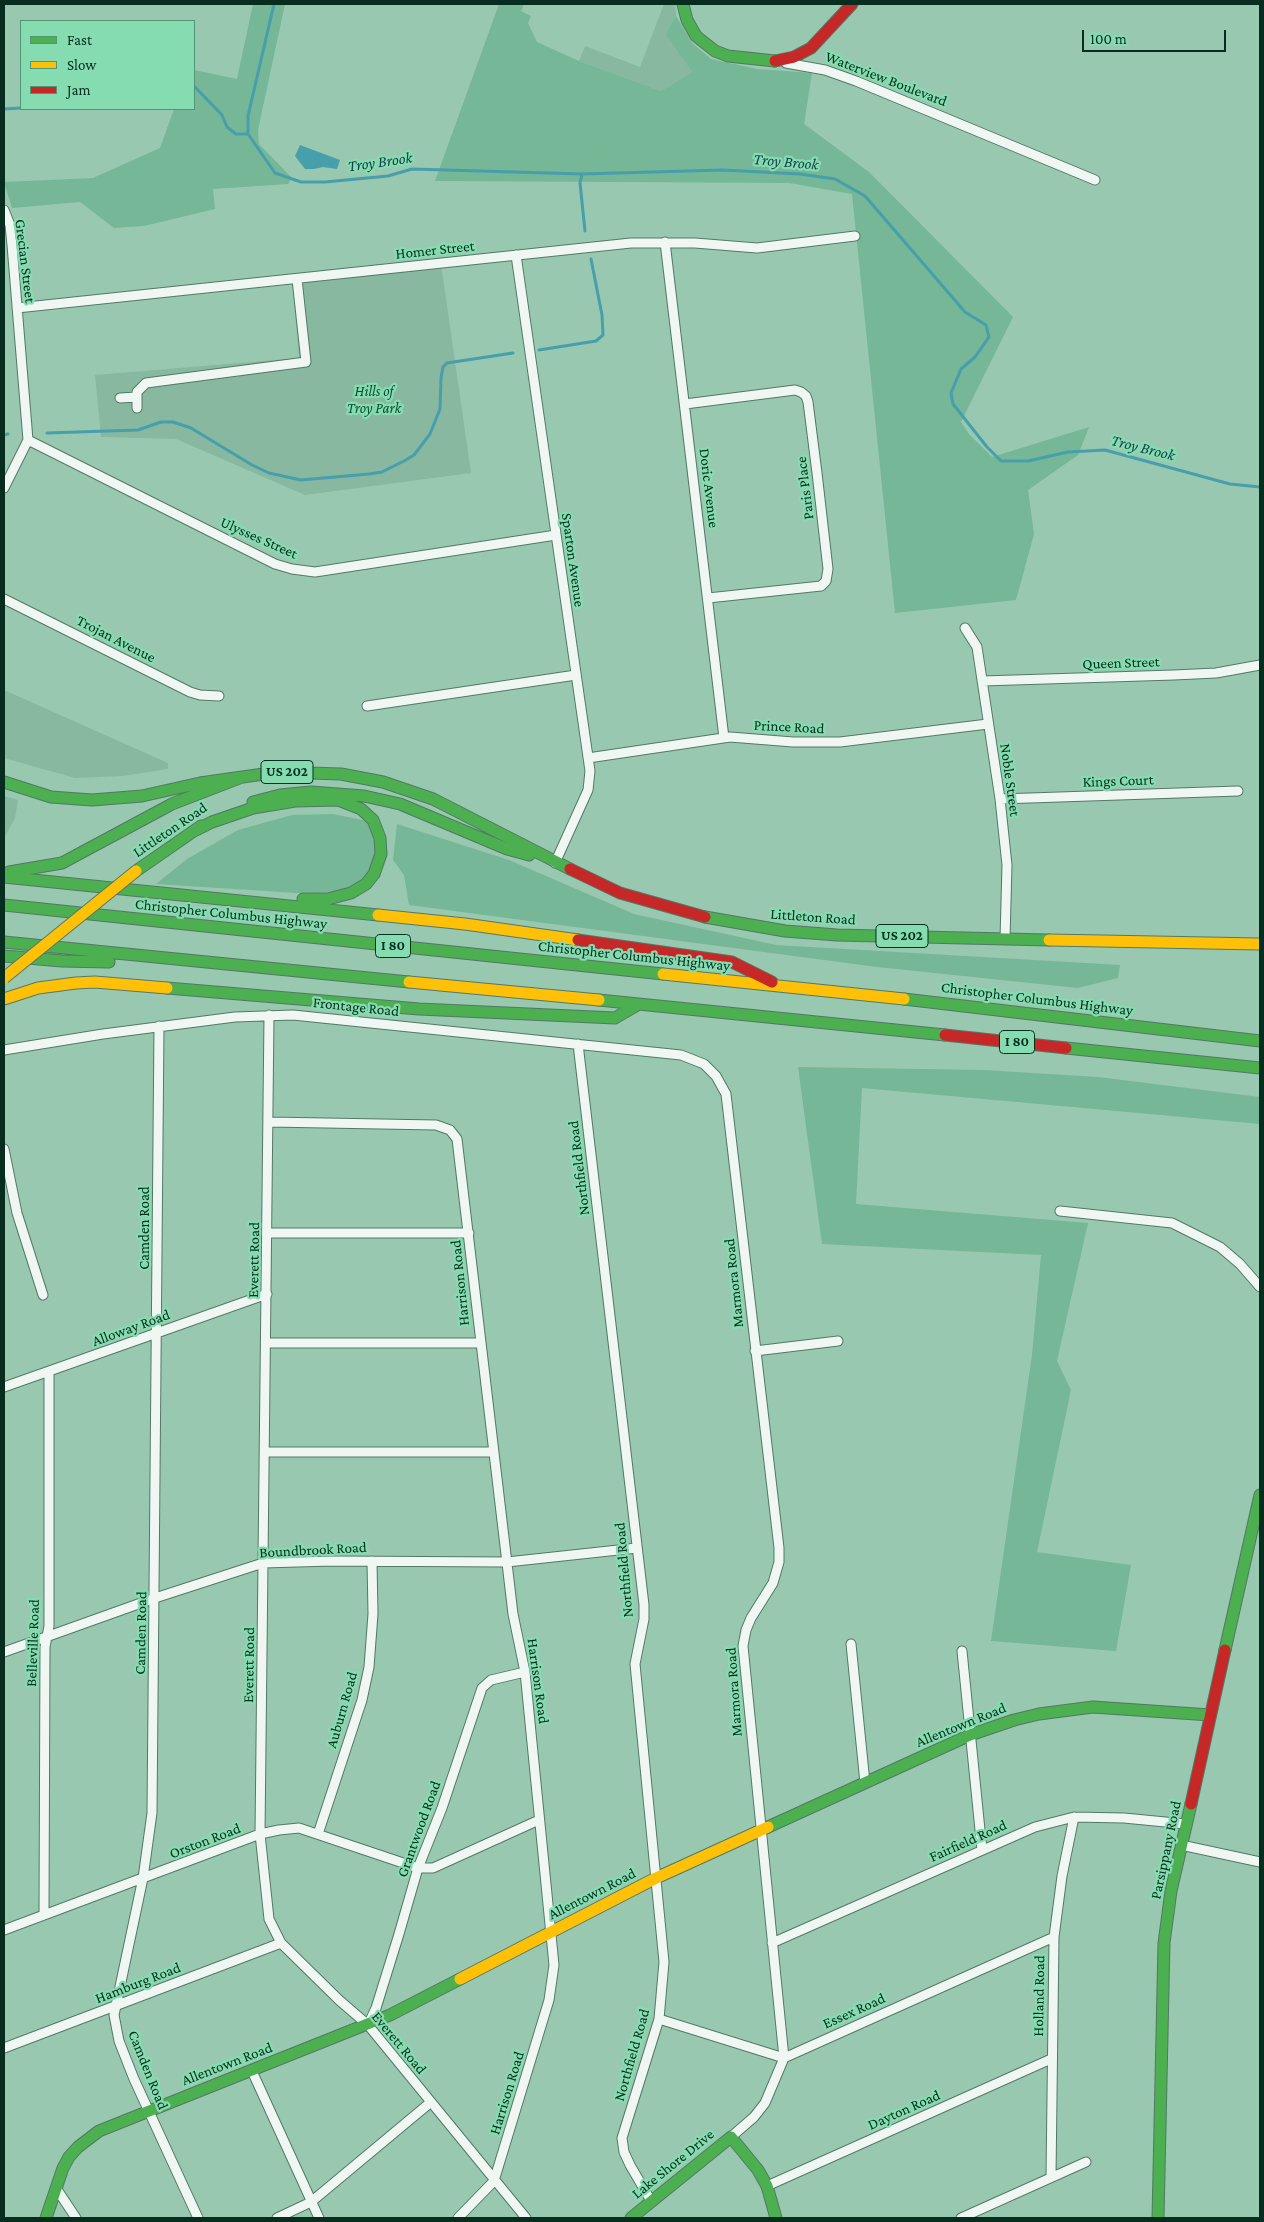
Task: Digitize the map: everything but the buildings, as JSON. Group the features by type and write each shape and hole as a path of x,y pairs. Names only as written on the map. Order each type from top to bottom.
{"main road":[{"name":"Waterview Boulevard","path":"683,4 686,20 696,36 715,51 728,56 776,61"},
{"path":"776,61 794,57 811,48 852,4"},
{"name":"Littleton Road","path":"4,782 51,797 92,800 142,796 278,772 341,774 383,782 433,799 620,893 699,916 759,927 837,935 1260,944"},
{"path":"4,872 46,867 62,862 172,804 242,777"},
{"name":"Littleton Road","path":"4,978 136,872 211,819 260,800 295,793 329,792 364,796 400,804 507,849 555,862"},
{"path":"148,892 316,900 340,897 360,888 370,879 377,869 381,854 380,838 373,820 361,809 338,800 312,800 274,804 212,822 194,831"},
{"path":"4,877 465,924 732,962 783,987"},
{"name":"Christopher Columbus Highway","path":"4,905 1024,1012 1260,1041"},
{"name":"I 80","path":"4,942 639,1004 1260,1068"},
{"path":"4,956 62,961 205,963"},
{"path":"4,999 58,984 96,982 419,1010 615,1018 639,1004"},
{"name":"Parsippany Road","path":"1158,2218 1164,1943 1171,1891 1260,1494"},
{"name":"Allentown Road","path":"46,2218 56,2188 70,2157 88,2138 99,2131 148,2110 368,2025 656,1878 970,1735 1014,1720 1039,1714 1093,1707 1210,1715"},
{"name":"Lake Shore Drive","path":"631,2218 731,2137 758,2170 767,2186 776,2218"}],"street":[{"name":"Waterview Boulevard","path":"776,61 825,70 856,81 1096,180"},
{"name":"Grecian Street","path":"4,210 10,225 28,440"},
{"name":"Homer Street","path":"17,308 631,243 665,242 757,248 855,236"},
{"name":"Doric Avenue","path":"665,242 724,738"},
{"name":"Sparton Avenue","path":"516,255 590,771 588,790 555,862"},
{"path":"137,408 137,397 140,387 146,383 306,362 297,279"},
{"name":"Paris Place","path":"685,404 795,390 801,392 806,396 808,402 817,473 828,569 826,581 821,586 708,598"},
{"path":"120,398 137,397"},
{"path":"4,488 28,440"},
{"name":"Ulysses Street","path":"28,440 275,564 292,570 315,572 556,535"},
{"name":"Trojan Avenue","path":"4,599 190,692 200,695 219,696"},
{"name":"Noble Street","path":"965,628 977,646 1000,799 1007,865 1005,939"},
{"name":"Queen Street","path":"982,681 1216,673 1260,665"},
{"path":"367,706 576,675"},
{"name":"Prince Road","path":"588,758 724,738 840,742 988,724"},
{"name":"Kings Court","path":"1000,799 1238,791"},
{"name":"Frontage Road","path":"4,1050 159,1026 270,1015 320,1016 681,1055 704,1064"},
{"name":"Everett Road","path":"270,1015 260,1834 268,1913 274,1931 281,1943 332,1994 368,2025 526,2218"},
{"name":"Camden Road","path":"159,1026 152,1812 143,1878 114,2015 118,2041 198,2218"},
{"name":"Northfield Road","path":"578,1044 644,1605 644,1620 635,1664 664,1962 659,2019 622,2138 624,2152 651,2201"},
{"name":"Marmora Road","path":"704,1064 716,1076 726,1094 779,1548 779,1562 773,1584 751,1618 746,1630 743,1646 784,2058 765,2103 754,2117 731,2137"},
{"name":"Harrison Road","path":"270,1122 436,1126 450,1130 457,1139 513,1614 525,1672 554,1965 550,2000 494,2180 458,2218"},
{"path":"4,1149 17,1213 43,1295"},
{"path":"1060,1211 1172,1223 1220,1247 1240,1264 1260,1286"},
{"path":"268,1233 469,1233"},
{"name":"Alloway Road","path":"4,1387 267,1294"},
{"path":"755,1351 838,1341"},
{"path":"267,1343 481,1343"},
{"name":"Belleville Road","path":"44,1914 46,1637 49,1626 49,1372"},
{"path":"266,1452 494,1452"},
{"name":"Boundbrook Road","path":"4,1652 155,1598 263,1563 372,1561 507,1562 637,1548"},
{"name":"Auburn Road","path":"318,1834 362,1700 369,1667 373,1614 372,1561"},
{"path":"851,1644 865,1783"},
{"path":"962,1651 982,1850"},
{"name":"Grantwood Road","path":"368,2025 376,2008 418,1868 442,1808 482,1688 491,1680 525,1672"},
{"name":"Fairfield Road","path":"772,1943 1035,1827 1074,1817 1124,1818 1186,1824"},
{"name":"Holland Road","path":"1051,2177 1054,1936 1062,1876 1074,1817"},
{"path":"418,1868 433,1868 540,1820"},
{"name":"Orston Road","path":"4,1930 260,1834 279,1830 299,1828 418,1868"},
{"path":"1181,1845 1260,1862"},
{"name":"Essex Road","path":"784,2058 1054,1936"},
{"name":"Hamburg Road","path":"4,2048 281,1943"},
{"path":"659,2019 784,2058"},
{"name":"Dayton Road","path":"767,2186 1052,2059"},
{"path":"252,2071 319,2218"},
{"path":"277,2218 311,2202 431,2102"},
{"path":"961,2218 1086,2162"},
{"path":"56,2188 76,2218"}],"green space":[{"path":"253,4 285,4 258,130 259,144 292,178 288,184 213,189 215,209 144,226 114,228 80,202 12,208 4,182 93,178 160,148 174,110 195,110 195,70 237,79"},
{"path":"499,4 524,4 521,11 531,16 528,23 537,42 579,61 661,91 692,72 666,34 676,16 692,43 711,59 757,69 812,73 804,124 869,172 1013,317 961,422 969,434 992,457 1089,427 1078,455 1028,490 1034,534 1016,600 895,613 852,194 789,183 435,181"},
{"path":"664,4 675,4 676,16 667,34 692,72 661,91 579,61 585,46 640,67"},
{"name":"Hills of Troy Park","path":"441,264 471,473 305,495 176,439 101,437 95,375 299,358 292,279"},
{"path":"4,690 168,763 168,769 123,776 75,778 4,758"},
{"path":"4,796 18,800 15,818 4,838"},
{"path":"333,814 367,821 375,838 375,858 367,875 352,887 331,892 297,893 156,884 187,859 238,830 292,815"},
{"path":"397,824 509,860 634,914 776,945 1120,965 1118,978 1078,988 877,967 409,905 404,875 393,860"},
{"path":"798,1067 984,1070 1098,1077 1260,1097 1260,1124 862,1088 856,1204 1088,1223 1057,1361 1071,1390 1037,1552 1131,1565 1116,1651 991,1641 1032,1355 1041,1255 822,1244"}],"water":[{"path":"300,145 340,160 337,169 323,167 305,169 295,156"}],"waterway":[{"name":"Troy Brook","path":"274,4 248,116 248,134 275,173 301,182 325,182 388,176 412,169 582,174 723,170 800,174 835,179 865,196 965,312 986,325 989,337 975,357 961,369 951,393 953,404 987,447 1001,461 1028,461 1068,452 1105,450 1230,484 1260,487"},
{"path":"195,87 222,115 227,127 236,134 248,134"},
{"path":"4,109 20,108"},
{"path":"582,174 580,183 585,231"},
{"path":"539,350 596,341 603,335 602,315 591,259"},
{"path":"47,433 138,430 161,422 173,422 191,428 252,465 269,473 301,480 382,472 414,455 430,434 440,409 441,378 443,367 447,363 513,353"},
{"path":"4,435 8,434"}],"traffic: fast":[{"path":"683,4 687,20 696,36 715,51 728,56 775,61"},
{"path":"4,782 51,797 92,800 142,796 200,783 278,772 341,774 383,782 433,799 570,869"},
{"path":"9,872 62,863 172,804 242,777"},
{"path":"253,802 280,795 311,792 364,796 400,804 507,849 529,855"},
{"path":"194,831 212,822 253,808 295,801 338,800 361,809 373,820 380,838 381,854 374,874 366,884 351,893 328,899 303,899"},
{"path":"136,871 201,826"},
{"path":"4,877 378,915"},
{"path":"4,905 663,974"},
{"path":"705,917 785,931 837,935 1049,940"},
{"path":"4,942 409,982"},
{"path":"4,956 62,961 109,962"},
{"path":"167,988 419,1009 615,1018 639,1004"},
{"path":"904,999 1260,1041"},
{"path":"599,1000 945,1035"},
{"path":"1066,1048 1260,1068"},
{"path":"1225,1650 1260,1495"},
{"path":"768,1827 970,1735 1014,1720 1039,1714 1093,1707 1210,1715"},
{"path":"1158,2218 1164,1943 1171,1891 1191,1804"},
{"path":"46,2218 63,2168 69,2157 78,2147 99,2131 390,2015 460,1979"},
{"path":"631,2218 731,2137 758,2170 767,2186 776,2218"}],"traffic: slow":[{"path":"4,978 136,871"},
{"path":"378,915 465,924 578,940"},
{"path":"1049,940 1260,944"},
{"path":"663,974 904,999"},
{"path":"4,999 38,988 76,983 95,982 167,988"},
{"path":"409,982 599,1000"},
{"path":"460,1979 656,1878 768,1827"}],"traffic: jam":[{"path":"775,61 794,57 811,48 852,4"},
{"path":"570,869 620,893 705,917"},
{"path":"578,940 732,962 772,982"},
{"path":"945,1035 1066,1048"},
{"path":"1191,1804 1225,1650"}]}
